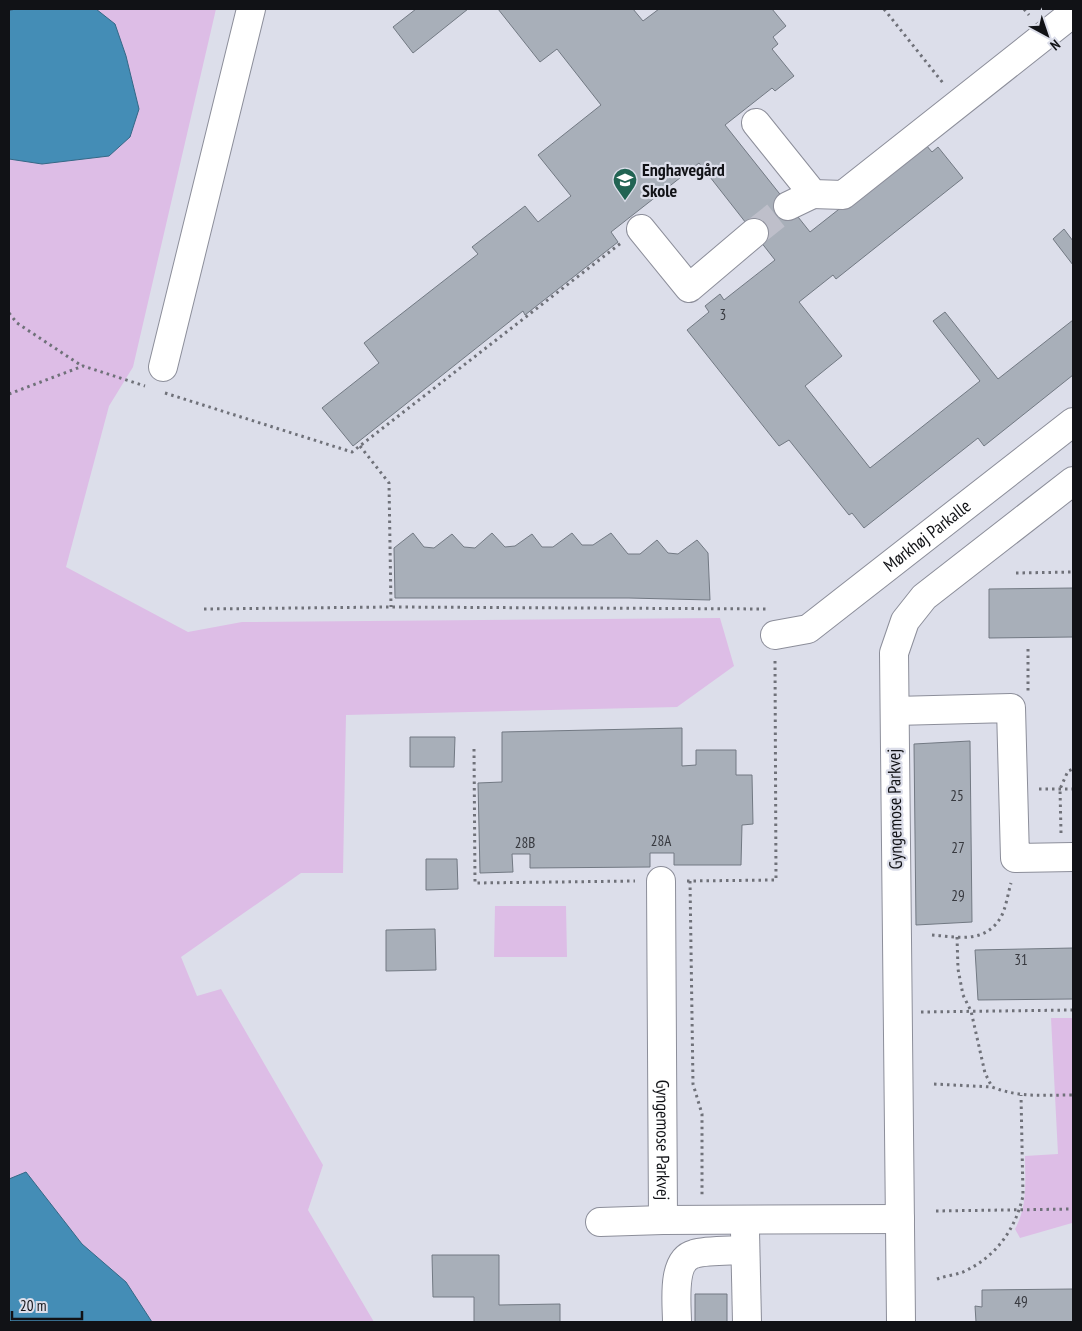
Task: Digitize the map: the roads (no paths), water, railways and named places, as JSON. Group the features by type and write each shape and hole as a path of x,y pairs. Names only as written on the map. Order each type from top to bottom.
{"street":[{"path":"156,381 251,9"},
{"path":"788,206 813,194 843,195 1070,13"},
{"path":"756,123 813,194"},
{"path":"641,229 689,288 754,233"},
{"name":"Mørkhøj Parkalle","path":"772,622 808,629 1073,422"},
{"name":"Gyngemose Parkvej","path":"901,1322 894,653 905,621 924,597 1073,481"},
{"path":"894,711 1011,708 1015,858 1068,857"},
{"name":"Gyngemose Parkvej","path":"661,881 663,1220"},
{"name":"Gyngemose Parkvej","path":"600,1222 900,1219"},
{"path":"745,1220 747,1322"},
{"path":"677,1322 677,1273 684,1261 693,1254 745,1250"}],"water":[{"path":"15,9 96,9 115,24 126,56 139,109 130,137 109,156 42,164 9,159 9,11"},
{"path":"26,1172 82,1244 126,1282 152,1322 9,1322 9,1179"}],"tunnel":[{"path":"754,233 788,206"}],"place":[{"name":"Enghavegård Skole","path":"625,201"}]}
